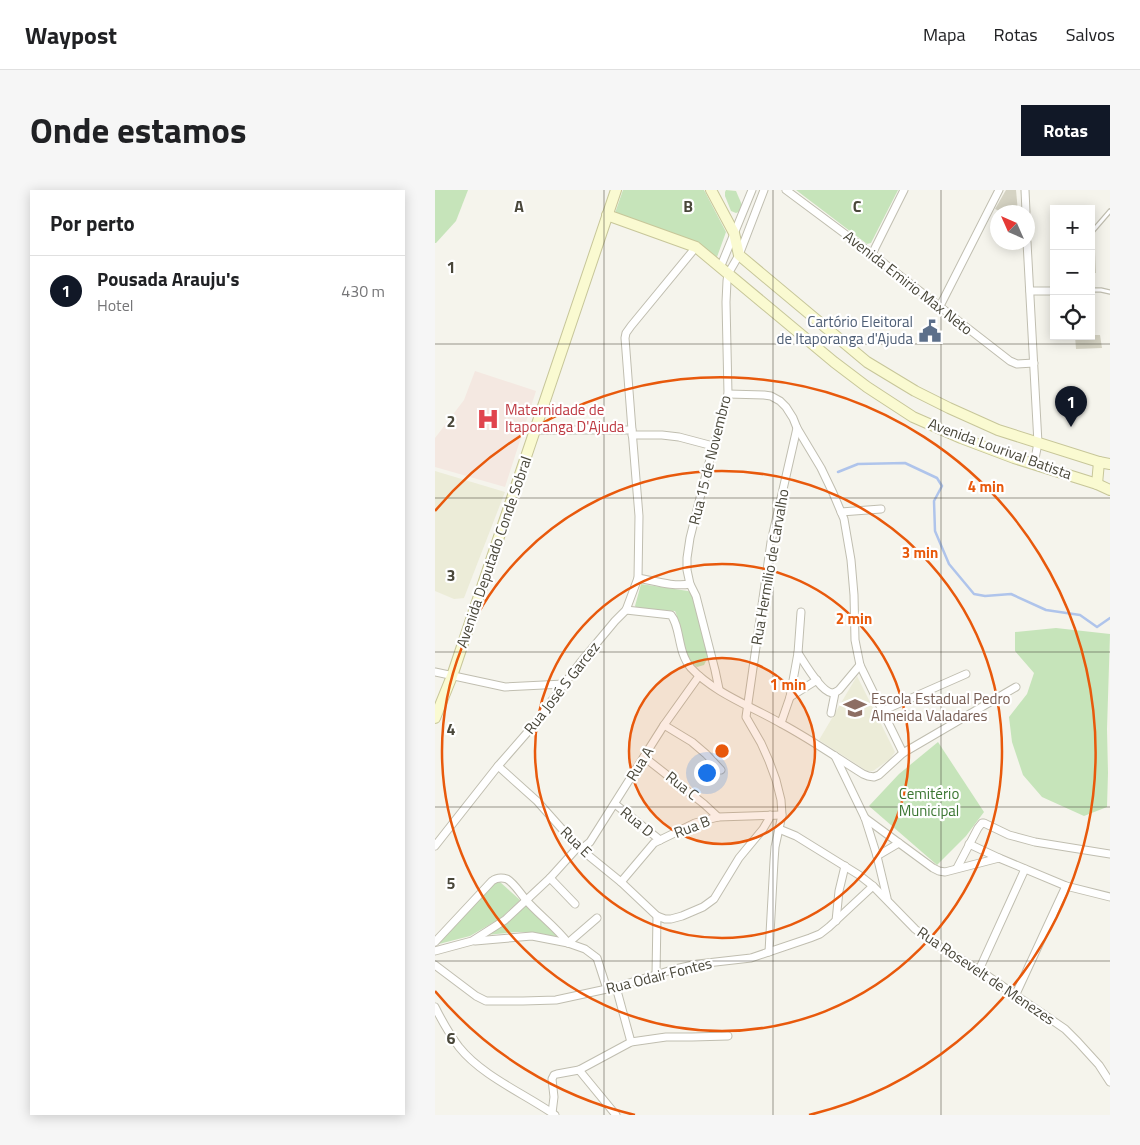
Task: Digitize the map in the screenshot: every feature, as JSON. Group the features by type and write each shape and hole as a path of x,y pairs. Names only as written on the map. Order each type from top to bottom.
{"main road":[{"name":"Avenida Deputado Conde Sobral","path":"435,718 452,676 616,190"},
{"path":"711,190 734,233 739,255"},
{"path":"607,215 696,247"},
{"name":"Avenida Lourival Batista","path":"696,247 834,362 867,387 913,417 961,438 1110,490"},
{"name":"Avenida Lourival Batista","path":"739,255 867,362 915,391 998,430 1105,463"},
{"path":"1097,484 1105,463"}],"street":[{"path":"724,271 734,233 752,190"},
{"name":"Avenida Emirio Max Neto","path":"786,190 873,254 1010,362 1017,364 1034,363"},
{"path":"873,254 904,190"},
{"path":"940,306 999,190"},
{"path":"1025,190 1026,205"},
{"path":"724,271 739,255 762,191"},
{"path":"696,247 631,326 625,338 639,516 637,578 627,610 671,616 675,622 685,658 689,666 699,676 748,707 781,723 863,774 874,777 879,775 903,753 1016,686"},
{"path":"1027,250 1038,443 1034,464"},
{"name":"Rua 15 de Novembro","path":"719,689 696,596 690,584 687,558 690,538 713,446 728,394 724,271"},
{"path":"1030,291 1050,291"},
{"path":"728,394 764,395 771,396 780,401 793,418 821,468 844,519 851,560 855,640 860,665 903,753"},
{"name":"Rua Hermilio de Carvalho","path":"748,707 771,542 797,428"},
{"path":"536,430 632,432 679,437 713,446"},
{"path":"841,512 881,510"},
{"path":"637,578 667,584 690,584"},
{"name":"Rua José S Garcez","path":"435,846 498,766 532,727 580,663 615,621 627,610"},
{"path":"781,723 790,697 798,653 801,612"},
{"path":"798,653 821,687 830,693 835,693"},
{"path":"831,714 835,693 860,665"},
{"path":"435,672 505,687 565,684"},
{"path":"882,711 966,674"},
{"name":"Rua A","path":"472,941 505,920 550,878 578,847 590,842 664,725 699,676"},
{"path":"790,697 817,680"},
{"path":"748,707 746,717 761,743 776,780 781,800 782,814 774,861 769,952"},
{"path":"664,725 691,742 721,770"},
{"path":"835,756 865,818 877,856 887,899"},
{"name":"Rua C","path":"644,757 719,816"},
{"name":"Rua E","path":"498,766 537,801 578,847 621,882 657,916"},
{"name":"Rua D","path":"615,804 660,840"},
{"name":"Rua B","path":"621,882 654,843 695,823 719,816 782,814"},
{"path":"656,975 657,916 671,919 682,916 703,907 714,899 739,858 763,829 770,815"},
{"path":"865,818 939,871 945,872 999,858"},
{"path":"957,868 982,823 1035,842 1110,854"},
{"name":"Rua Rosevelt de Menezes","path":"779,829 796,836 845,866 873,886 915,929 929,940 979,970 1065,1029 1099,1064 1110,1082"},
{"path":"877,856 899,843"},
{"path":"969,844 1066,886 1110,897"},
{"path":"836,921 839,891 845,866"},
{"path":"979,970 1025,869"},
{"path":"435,942 495,879 504,878 509,880 568,943"},
{"path":"550,878 575,904"},
{"name":"Rua Odair Fontes","path":"435,965 476,996 487,1001 556,1000 616,987 698,964 751,958 810,938 820,934 836,921 873,886"},
{"path":"1015,996 1066,886"},
{"path":"568,943 597,918"},
{"path":"435,951 472,941 532,936 568,943 585,950 597,958 607,989"},
{"path":"616,987 631,1042"},
{"path":"435,1007 459,1047 471,1059 485,1071 553,1114 552,1079 557,1074 579,1070 631,1042 665,1036 729,1036"},
{"path":"579,1070 616,1115"}],"lane":[{"path":"1095,228 1110,211"},
{"path":"1095,290 1110,292"}],"shaded area":[{"name":"Maternidade de Itaporanga D'Ajuda","path":"475,371 536,391 505,487 435,467 435,438 464,400"},
{"path":"435,471 505,492 464,598 454,599 435,591"},
{"name":"Escola Estadual Pedro Almeida Valadares","path":"857,676 895,752 890,759 873,771 867,771 819,740"}],"green space":[{"path":"435,190 468,190 456,221 436,243 435,243"},
{"path":"623,190 704,190 726,232 717,257 712,256 694,241 615,213"},
{"path":"726,190 736,191 742,205 741,211 736,213 731,211 725,196"},
{"path":"796,190 898,190 871,243 867,244"},
{"path":"641,584 692,593 708,657 704,665 697,667 688,656 675,611 637,609 635,606"},
{"path":"1056,628 1110,634 1107,807 1084,816 1042,797 1023,775 1012,742 1009,717 1027,694 1034,673 1015,651 1015,632"},
{"name":"Cemitério Municipal","path":"938,742 984,812 966,836 937,865 869,806 899,774"},
{"path":"500,882 520,900 501,918 470,936 435,945 493,884"},
{"path":"525,905 563,938 550,937 533,932 486,935"}],"building":[{"path":"1006,190 1016,190 1017,205 997,205"},
{"path":"1095,335 1100,335 1102,348 1076,349 1075,340 1095,340"}],"waterway":[{"path":"838,472 858,464 905,463 937,478 942,486 934,501 935,531 949,564 974,594 985,596 1011,594 1046,610 1080,615 1097,627 1110,618"}],"place":[{"name":"Cartório Eleitoral de Itaporanga d'Ajuda","path":"930,331"},
{"name":"Maternidade de Itaporanga D'Ajuda","path":"488,419"},
{"name":"Pousada Arauju's","path":"1071,427"},
{"name":"Escola Estadual Pedro Almeida Valadares","path":"855,708"}]}
